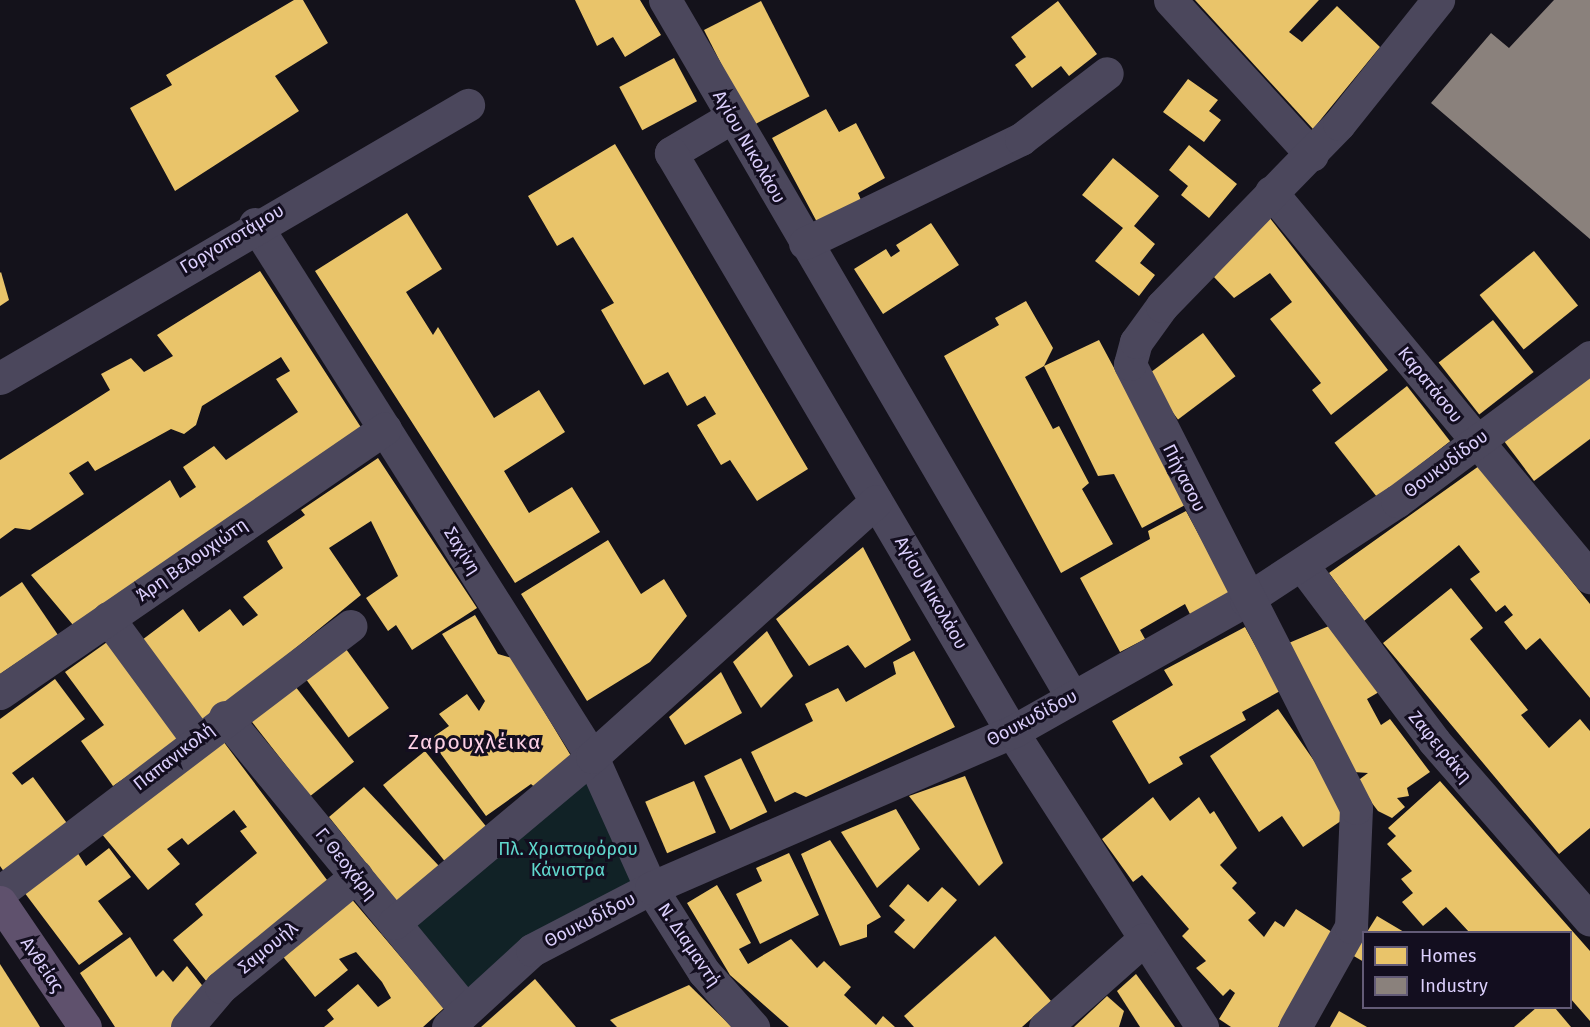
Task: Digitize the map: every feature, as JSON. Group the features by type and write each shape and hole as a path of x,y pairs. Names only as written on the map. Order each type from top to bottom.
{"main road":[{"name":"Ανθείας","path":"0,902 85,1027"}],"street":[{"name":"Αγίου Νικολάου","path":"665,0 1072,697"},
{"path":"1170,0 1312,155"},
{"name":"Πήγασου","path":"1295,1027 1351,927 1359,833 1356,808 1246,600 1130,364 1136,342 1162,306 1271,192 1312,155 1438,0"},
{"path":"805,243 1021,139 1107,73"},
{"name":"Γοργοποτάμου","path":"0,378 255,224 468,105"},
{"name":"Αγίου Νικολάου","path":"732,117 671,153 1012,732 1202,1027"},
{"name":"Καρατάσου","path":"1271,192 1590,577"},
{"name":"Σαχίνη","path":"255,224 592,757 651,888"},
{"name":"Θουκυδίδου","path":"457,1018 532,950 651,888 1012,732 1246,600 1302,565 1590,357"},
{"name":"Άρη Βελουχιώτη","path":"0,693 385,428"},
{"path":"394,923 592,757 876,501"},
{"name":"Ζαφειράκη","path":"1302,565 1434,741 1590,920"},
{"path":"108,618 197,739"},
{"name":"Παπανικολή","path":"0,892 225,717 351,626"},
{"name":"Γ. Θεοχάρη","path":"225,717 394,923 457,1018"},
{"name":"Σαμουήλ","path":"187,1027 221,987 356,876"},
{"name":"Ν. Διαμαντή","path":"651,888 704,972 753,1027"},
{"path":"1045,1027 1144,939"}],"green space":[{"name":"Πλ. Χριστοφόρου Κάνιστρα","path":"592,757 651,888 466,1010 394,923"}],"building: Homes":[{"path":"294,0 303,0 328,43 275,76 299,111 175,191 130,108 172,85 166,75"},
{"path":"575,0 640,0 661,35 625,57 613,37 597,46"},
{"path":"1195,0 1319,0 1289,32 1302,42 1337,6 1380,47 1313,129"},
{"path":"761,1 810,96 753,125 704,30"},
{"path":"1058,1 1097,54 1069,76 1061,66 1032,88 1015,65 1026,57 1011,37"},
{"path":"674,58 697,101 642,130 619,87"},
{"path":"1188,79 1218,100 1209,111 1221,120 1204,142 1163,112"},
{"path":"826,109 839,132 856,123 885,178 858,193 861,200 818,224 772,138"},
{"path":"615,144 808,469 757,501 730,460 721,465 697,425 716,414 705,396 687,406 668,372 644,385 601,310 614,303 573,237 557,246 528,196"},
{"path":"1189,145 1237,184 1209,218 1181,195 1188,186 1169,170"},
{"path":"1113,158 1159,196 1134,226 1155,244 1140,263 1155,275 1139,296 1095,261 1123,228 1082,195"},
{"path":"407,213 442,269 406,292 433,335 438,327 494,418 539,390 565,432 504,471 529,513 572,487 600,532 515,583 315,271"},
{"path":"1266,213 1388,370 1331,415 1312,390 1321,383 1270,319 1292,302 1270,273 1234,298 1214,277"},
{"path":"931,223 959,265 883,314 854,269 886,249 891,257 900,251 896,245"},
{"path":"1534,251 1578,305 1524,349 1480,295"},
{"path":"260,271 362,429 73,625 31,575 170,480 180,498 196,487 183,467 214,446 226,460 298,412 276,379 290,371 281,357 202,406 196,425 184,434 171,429 95,471 88,461 69,473 84,494 30,530 15,528 0,539 0,460 110,390 101,374 131,358 144,372 173,356 157,335"},
{"path":"0,273 9,300 0,306"},
{"path":"1026,301 1053,348 1044,366 1025,377 1053,429 1059,426 1089,483 1082,489 1113,544 1061,573 944,356 999,325 995,318"},
{"path":"1493,320 1534,372 1479,414 1439,362"},
{"path":"1203,333 1235,376 1178,419 1145,376"},
{"path":"1099,340 1187,504 1142,528 1114,474 1098,476 1044,366"},
{"path":"1590,369 1590,439 1534,481 1501,437"},
{"path":"1407,386 1450,441 1378,498 1335,443"},
{"path":"378,458 477,608 412,650 396,625 388,631 366,598 398,576 371,521 329,548 361,595 203,723 142,640 183,609 199,632 230,609 243,626 258,615 243,597 283,568 267,541 305,515 301,510"},
{"path":"1479,466 1590,604 1590,698 1540,638 1526,650 1504,622 1513,615 1505,605 1496,612 1470,579 1480,572 1459,545 1364,621 1329,573"},
{"path":"1186,511 1231,594 1191,616 1185,604 1140,630 1145,639 1120,652 1080,578 1150,539 1148,531"},
{"path":"608,540 641,594 664,579 687,616 650,662 587,701 521,594"},
{"path":"863,547 911,640 865,668 848,645 809,666 776,619"},
{"path":"22,582 58,635 0,674 0,597"},
{"path":"1451,588 1483,628 1470,639 1528,710 1521,715 1549,748 1580,719 1590,731 1590,828 1559,854 1383,643"},
{"path":"475,615 498,654 512,658 574,761 538,790 531,784 486,816 430,739 449,726 439,714 467,694 479,711 485,701 442,634"},
{"path":"1329,626 1379,692 1367,699 1381,725 1390,719 1430,772 1407,788 1409,796 1397,798 1405,807 1392,818 1378,811 1356,782 1368,773 1354,772 1284,645"},
{"path":"1245,627 1280,691 1242,712 1246,720 1179,757 1183,764 1149,784 1112,721 1173,685 1164,670"},
{"path":"767,631 793,676 761,708 733,662"},
{"path":"110,640 180,740 113,786 81,741 104,725 65,672"},
{"path":"346,649 389,708 348,737 306,678"},
{"path":"914,651 955,727 806,797 795,792 775,802 751,752 813,721 805,704 838,688 846,702 896,674 893,662"},
{"path":"721,672 742,713 685,745 669,717"},
{"path":"55,679 85,719 12,773 22,785 33,777 69,826 5,873 0,866 0,719"},
{"path":"295,686 354,762 310,796 251,720"},
{"path":"1278,709 1351,814 1303,847 1282,816 1259,832 1210,756"},
{"path":"223,741 330,884 207,982 173,940 203,915 195,904 257,853 240,831 247,827 234,810 188,845 182,838 167,849 180,864 148,890 101,833"},
{"path":"425,751 489,830 447,864 383,785"},
{"path":"741,758 767,812 730,830 704,776"},
{"path":"965,776 1003,863 979,886 909,796"},
{"path":"694,781 716,833 667,853 645,802"},
{"path":"1440,781 1590,951 1590,1021 1572,1000 1572,931 1468,931 1446,907 1423,926 1402,902 1413,893 1401,879 1412,871 1387,844 1396,836 1388,828"},
{"path":"364,787 440,867 398,903 329,817"},
{"path":"1153,797 1170,821 1199,797 1210,814 1214,811 1237,848 1220,865 1237,883 1232,888 1256,913 1248,920 1264,937 1275,921 1284,927 1296,909 1335,934 1278,1027 1231,1027 1219,1019 1235,993 1230,989 1223,996 1196,968 1206,961 1182,936 1189,929 1142,875 1133,882 1102,839"},
{"path":"896,809 920,849 877,888 841,832"},
{"path":"830,840 881,917 867,925 867,937 840,946 801,854"},
{"path":"109,848 131,877 98,901 123,934 79,965 24,892 77,852 86,866"},
{"path":"789,853 819,915 760,944 736,894 762,881 756,868"},
{"path":"908,884 928,902 942,887 957,900 914,949 894,932 905,920 889,906"},
{"path":"717,885 751,943 739,949 748,964 791,939 817,968 824,961 851,987 844,995 876,1025 883,1016 895,1027 789,1027 730,975 687,903"},
{"path":"349,896 444,1008 423,1027 324,1027 334,1019 327,1010 358,984 378,1007 391,998 382,982 356,952 339,959 348,970 315,997 281,954"},
{"path":"1377,916 1402,931 1368,931"},
{"path":"995,936 1051,1001 1022,1027 914,1027 904,1016"},
{"path":"130,937 156,977 163,970 173,982 187,966 205,989 172,1027 115,1027 80,973"},
{"path":"1362,940 1362,961 1352,955"},
{"path":"0,964 37,1022 40,1027 0,1027"},
{"path":"1136,974 1175,1027 1140,1027 1117,991"},
{"path":"535,979 576,1027 481,1027"},
{"path":"689,985 732,1027 617,1027 610,1020"},
{"path":"1107,996 1124,1011 1119,1027 1074,1027"},
{"path":"1535,1009 1556,1009 1571,1027 1514,1027"},
{"path":"1339,1011 1367,1027 1330,1027"}],"building: Industry":[{"path":"1554,0 1590,0 1590,239 1431,103 1491,33 1509,48"}],"district":[{"name":"Ζαρουχλέικα","path":"475,742"}]}
